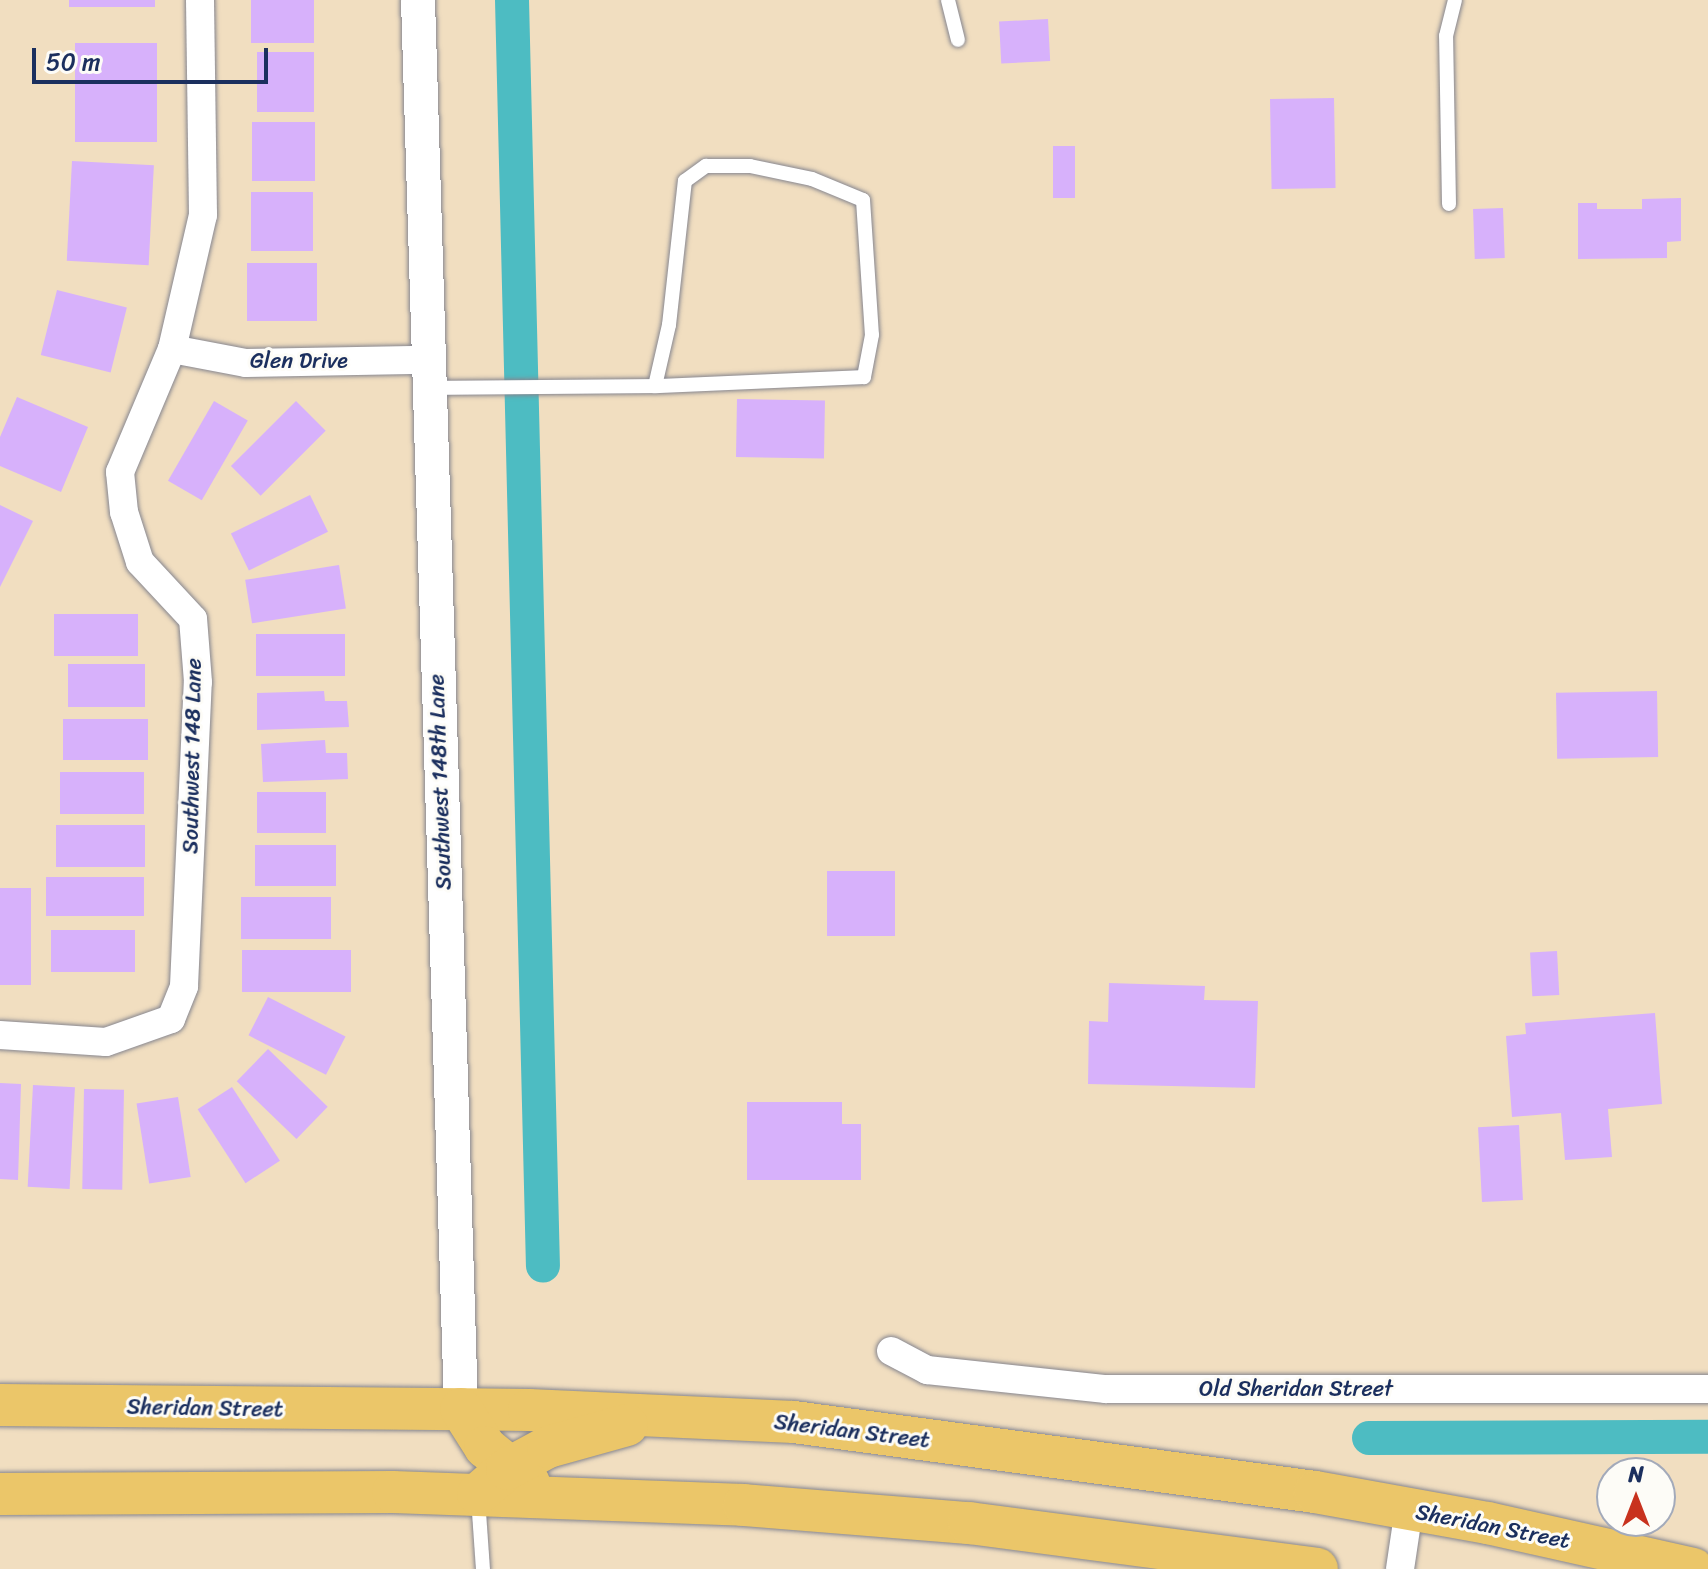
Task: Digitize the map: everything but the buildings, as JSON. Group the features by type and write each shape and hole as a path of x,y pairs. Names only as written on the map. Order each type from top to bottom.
{"main road":[{"name":"Sheridan Street","path":"0,1405 461,1409 809,1424 1175,1471 1409,1509 1693,1569"},
{"path":"461,1409 485,1447 492,1481"},
{"path":"492,1481 548,1447 661,1416"},
{"path":"0,1494 492,1481 548,1496 969,1523 1317,1569"}],"street":[{"name":"Southwest 148 Lane","path":"0,1035 106,1042 171,1019 184,986 196,651 193,619 140,562 124,512 120,472 172,349 203,215 200,0"},
{"name":"Southwest 148th Lane","path":"418,0 420,156 461,1409"},
{"name":"Glen Drive","path":"172,349 246,363 427,374"},
{"name":"Old Sheridan Street","path":"891,1351 927,1370 1106,1389 1708,1389"},
{"path":"1400,1569 1409,1509"}],"lane":[{"path":"948,0 958,40"},
{"path":"1449,204 1446,36 1455,0"},
{"path":"427,374 496,388 655,386 864,377 872,335 863,200 812,179 750,166 706,166 685,181 669,325 655,386"},
{"path":"483,1569 492,1481"}],"waterway":[{"path":"512,0 543,1266"},
{"path":"1369,1438 1708,1437"}]}
